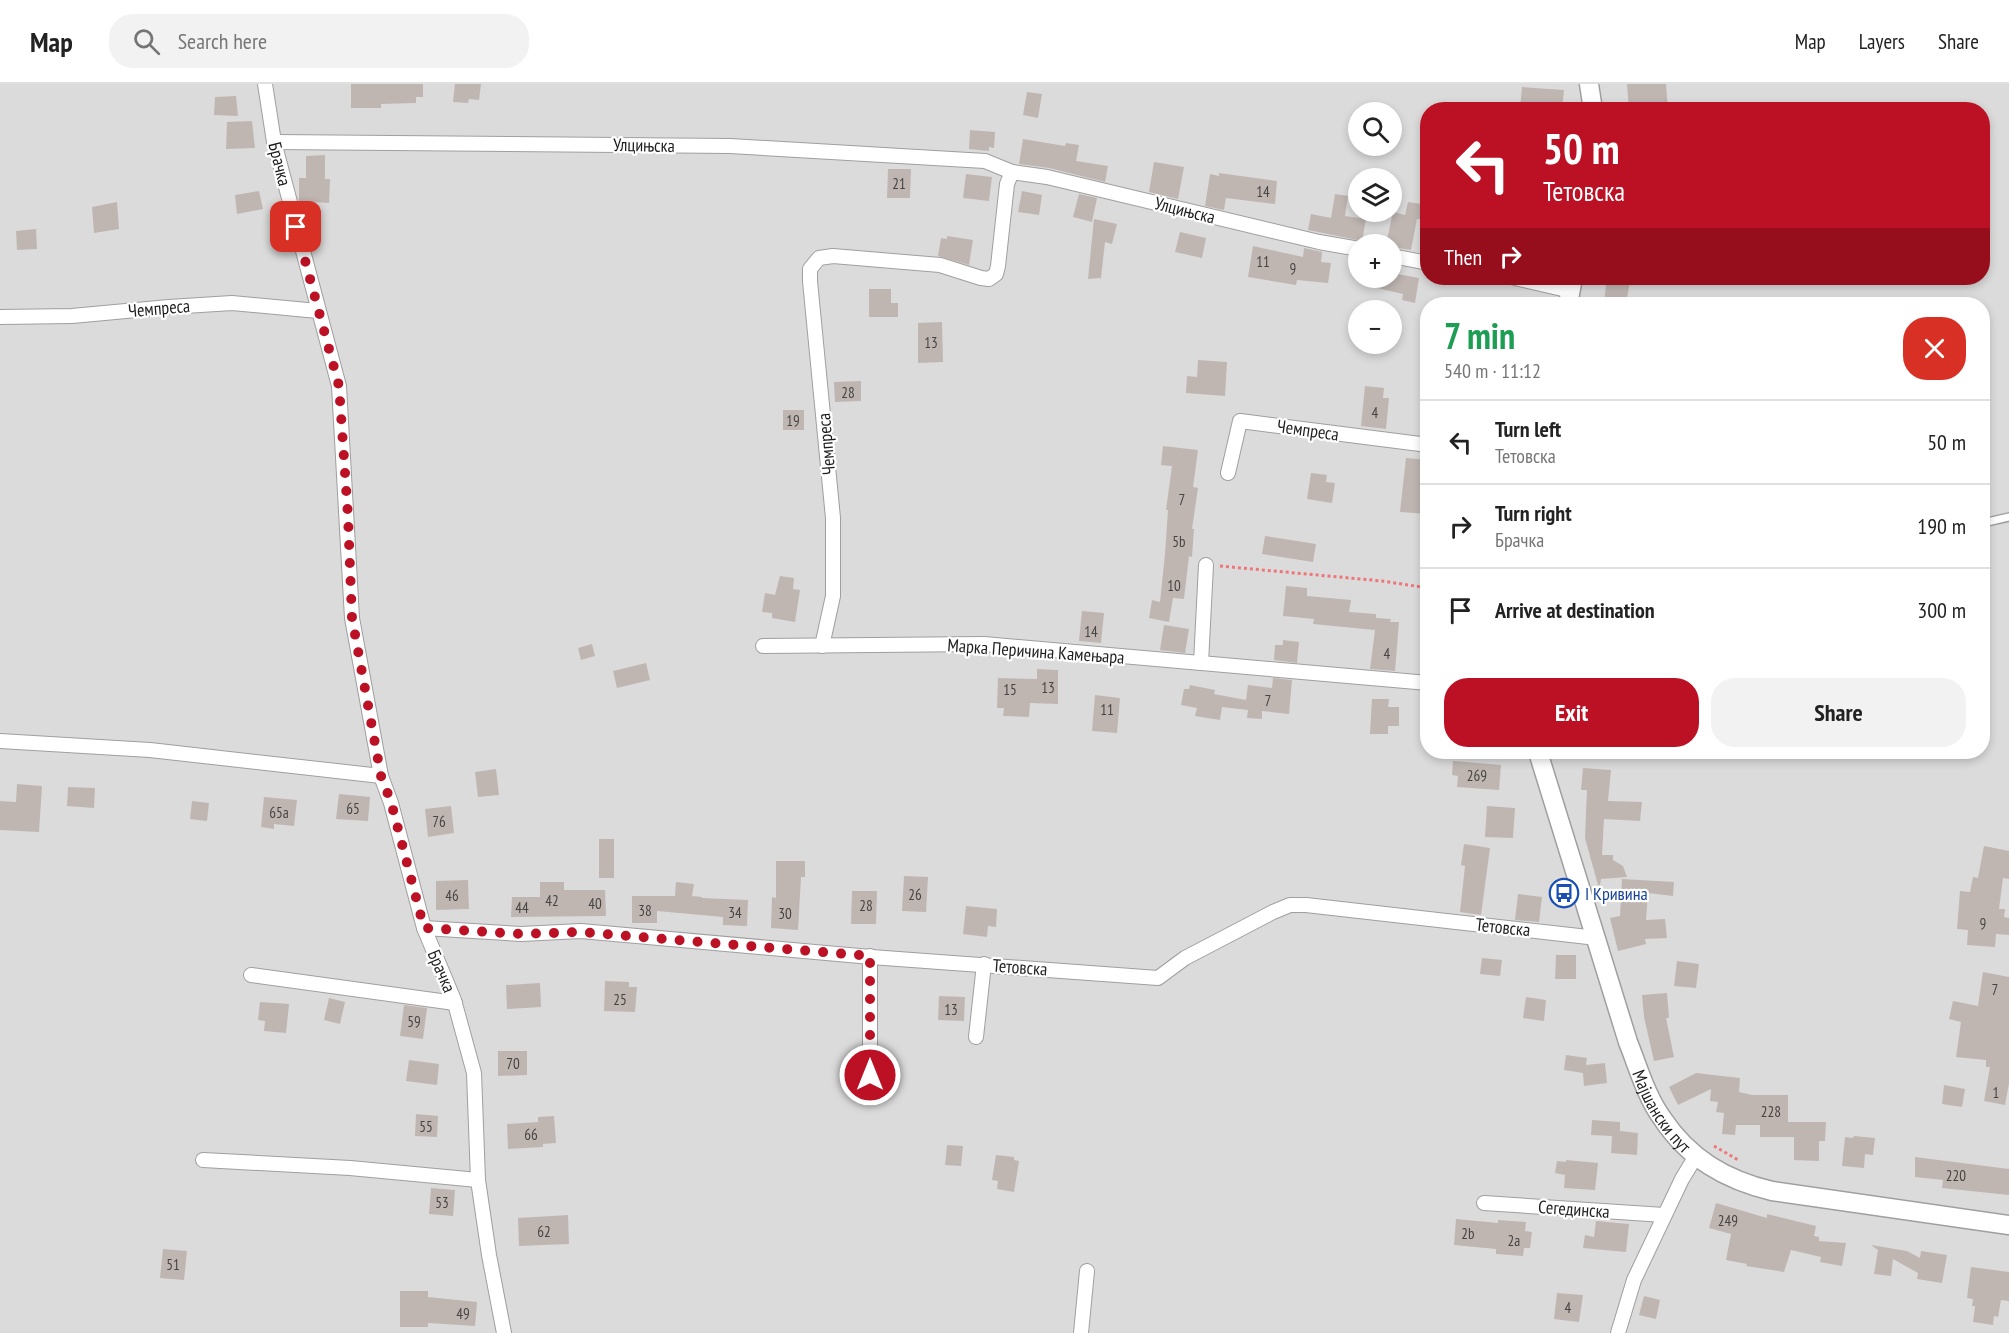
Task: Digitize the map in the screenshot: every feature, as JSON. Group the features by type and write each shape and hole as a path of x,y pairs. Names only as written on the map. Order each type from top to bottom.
{"street":[{"name":"Брачка","path":"265,84 274,142 339,386 352,618 381,776 391,802 424,928 455,1003 474,1073 478,1180 504,1333"},
{"path":"1589,84 1592,102"},
{"name":"Улцињска","path":"274,142 730,146 985,161 1012,172 1047,177 1348,247"},
{"name":"Чемпреса","path":"822,646 833,596 833,518 810,269 819,258 833,256 940,265 989,279 996,274 998,266 1007,183 1012,172"},
{"path":"1402,258 1420,261"},
{"path":"1545,285 1570,291"},
{"name":"Чемпреса","path":"0,317 72,316 169,306 232,303 318,312"},
{"name":"Чемпреса","path":"1228,472 1240,421 1420,444"},
{"path":"1201,663 1206,565"},
{"name":"Марка Перичина Камењара","path":"763,646 984,644 1420,682"},
{"path":"0,741 150,750 381,776"},
{"name":"Мајшански пут","path":"1540,759 1628,1042 1646,1088 1661,1118 1680,1141 1696,1156 1746,1185 1772,1191 2009,1225"},
{"name":"Тетовска","path":"424,928 521,934 581,932 1158,978 1185,958 1273,912 1290,906 1318,906 1597,938"},
{"path":"870,956 870,1098"},
{"path":"976,1036 984,964"},
{"path":"252,975 455,1003"},
{"path":"1618,1333 1634,1280 1682,1179 1696,1156"},
{"path":"202,1160 350,1168 478,1180"},
{"name":"Сегединска","path":"1484,1203 1664,1215"},
{"path":"1081,1333 1087,1271"}],"lane":[{"path":"1990,521 2009,517"}],"path":[{"path":"1206,565 1382,581 1420,587"},
{"path":"1714,1146 1743,1162"}],"shaded area":[{"path":"0,84 2009,84 2009,1333 0,1333"}],"building":[{"path":"351,84 423,84 423,97 416,97 416,103 381,104 381,108 351,108"},
{"path":"455,84 481,84 479,100 469,99 468,103 453,102"},
{"path":"1627,84 1666,84 1667,102 1628,102"},
{"path":"1522,87 1564,90 1563,102 1521,102"},
{"path":"1027,92 1042,94 1038,118 1023,115"},
{"path":"236,96 238,116 214,115 215,97"},
{"path":"252,121 255,148 226,149 227,122"},
{"path":"970,130 995,132 994,148 989,147 989,151 969,149"},
{"path":"1023,139 1065,146 1066,143 1079,145 1076,161 1108,166 1105,182 1049,168 1019,164"},
{"path":"325,155 325,179 330,179 329,203 299,201 299,178 306,178 306,156"},
{"path":"1154,162 1184,167 1178,199 1149,192"},
{"path":"888,169 911,169 910,198 887,198"},
{"path":"1219,173 1277,181 1275,204 1226,198 1224,210 1205,206 1210,174 1219,176"},
{"path":"966,174 992,177 989,201 963,198"},
{"path":"259,191 263,209 237,214 235,195"},
{"path":"1022,191 1042,195 1039,215 1018,212"},
{"path":"1079,194 1097,198 1092,222 1073,217"},
{"path":"1335,194 1348,196 1345,216 1348,216 1348,222 1365,222 1363,234 1348,234 1348,238 1308,230 1311,214 1331,218"},
{"path":"117,202 119,229 94,233 92,207"},
{"path":"1408,202 1420,204 1420,219 1417,219 1411,250 1402,249 1402,234 1388,234 1391,222 1402,222 1402,214 1405,215"},
{"path":"1094,219 1117,224 1112,244 1105,242 1101,278 1088,279"},
{"path":"36,229 37,249 17,250 16,231"},
{"path":"1180,232 1206,238 1202,258 1175,252"},
{"path":"947,236 973,240 969,265 938,256 941,238 947,239"},
{"path":"1253,246 1303,257 1304,248 1322,252 1321,262 1331,263 1328,283 1297,280 1296,285 1248,277"},
{"path":"1402,275 1419,278 1415,303 1402,300 1403,294 1377,288 1402,288"},
{"path":"1606,285 1629,285 1627,297 1605,297"},
{"path":"869,289 891,289 891,303 898,303 898,317 869,317"},
{"path":"942,322 943,362 918,363 918,323"},
{"path":"1198,360 1227,362 1225,396 1186,393 1187,376 1197,377"},
{"path":"861,381 861,401 835,402 834,382"},
{"path":"1365,386 1384,388 1383,398 1389,398 1386,429 1361,426"},
{"path":"783,410 804,410 804,430 783,430"},
{"path":"1163,446 1198,450 1193,487 1198,488 1192,529 1194,529 1192,557 1189,556 1184,599 1173,598 1169,622 1149,618 1152,600 1160,602 1165,554 1168,510 1166,510 1172,466 1161,465"},
{"path":"1406,458 1420,459 1420,513 1400,512"},
{"path":"1311,473 1327,475 1326,482 1335,483 1332,503 1307,499"},
{"path":"1265,536 1316,544 1313,562 1262,554"},
{"path":"780,576 794,578 793,589 800,590 795,622 772,618 772,613 762,612 765,593 775,595"},
{"path":"1286,586 1307,588 1307,596 1351,600 1349,612 1376,614 1376,618 1399,622 1395,671 1370,669 1375,630 1313,624 1314,619 1283,616"},
{"path":"1082,611 1104,613 1101,643 1079,641"},
{"path":"1164,625 1189,629 1185,653 1160,650"},
{"path":"1283,640 1299,642 1297,663 1274,660 1275,645 1283,645"},
{"path":"592,644 595,656 581,660 578,648"},
{"path":"646,663 650,680 617,688 613,671"},
{"path":"1037,669 1058,670 1058,704 1030,703 1029,717 1003,716 1004,708 997,708 998,678 1037,679"},
{"path":"1273,678 1292,680 1289,714 1262,711 1262,719 1247,718 1248,710 1222,707 1220,720 1195,716 1197,708 1181,705 1184,689 1189,689 1190,685 1215,690 1214,694 1246,700 1248,685 1272,688"},
{"path":"1095,695 1120,698 1117,733 1092,731"},
{"path":"1372,699 1389,699 1388,707 1399,707 1399,726 1388,726 1388,734 1370,734"},
{"path":"1453,761 1501,765 1499,790 1457,787 1458,776 1452,775"},
{"path":"1583,768 1611,770 1608,801 1642,802 1640,821 1604,819 1602,855 1613,855 1613,860 1623,866 1627,877 1601,879 1600,885 1598,885 1585,838 1587,790 1581,790"},
{"path":"496,769 499,795 478,797 475,772"},
{"path":"17,784 42,786 39,832 0,830 0,801 16,802"},
{"path":"68,787 95,788 94,808 67,806"},
{"path":"339,794 370,797 368,821 336,819"},
{"path":"264,797 297,800 294,826 274,824 274,829 261,827"},
{"path":"192,801 209,803 207,821 190,819"},
{"path":"451,806 454,833 428,837 425,809"},
{"path":"1487,806 1515,808 1513,838 1485,837"},
{"path":"599,839 614,839 614,878 599,878"},
{"path":"1464,844 1490,848 1481,915 1460,912 1465,866 1461,865"},
{"path":"1984,846 2009,851 2009,879 2003,878 1999,909 2005,909 2004,917 2009,918 2009,935 1996,934 1995,947 1967,945 1968,930 1957,929 1960,891 1970,892 1973,877 1978,878"},
{"path":"776,861 805,861 805,877 801,877 798,930 771,928 772,897 776,898"},
{"path":"904,876 928,877 926,912 902,911"},
{"path":"1622,879 1674,882 1673,896 1648,893 1646,920 1665,919 1667,938 1645,939 1646,944 1618,951 1610,918 1620,916"},
{"path":"468,880 469,909 436,910 436,881"},
{"path":"540,882 564,882 564,890 605,890 606,916 511,917 512,897 540,897"},
{"path":"676,882 694,884 692,896 748,900 747,926 723,925 723,917 657,911 657,923 632,923 632,896 675,896"},
{"path":"852,891 877,891 876,924 851,924"},
{"path":"1518,894 1542,897 1539,922 1515,920"},
{"path":"966,906 997,909 996,927 988,926 987,937 963,934"},
{"path":"1556,955 1576,955 1576,979 1555,979"},
{"path":"1482,958 1502,960 1500,976 1480,974"},
{"path":"1677,961 1699,964 1696,988 1674,986"},
{"path":"1983,972 2009,977 2009,1083 2005,1105 1984,1101 1990,1067 1986,1067 1986,1060 1956,1057 1961,1022 1949,1019 1953,1001 1978,1006"},
{"path":"605,981 629,982 629,987 637,987 635,1012 604,1011"},
{"path":"540,983 541,1007 507,1009 506,985"},
{"path":"1667,993 1669,1018 1666,1018 1674,1057 1654,1061 1644,1017 1642,995"},
{"path":"939,996 965,997 964,1021 938,1020"},
{"path":"1526,997 1546,1000 1544,1021 1523,1018"},
{"path":"329,998 345,1002 340,1024 324,1020"},
{"path":"260,1002 289,1004 286,1033 264,1031 265,1021 258,1020"},
{"path":"404,1005 427,1008 423,1039 400,1036"},
{"path":"498,1051 527,1051 527,1075 498,1076"},
{"path":"1566,1055 1587,1058 1586,1065 1605,1063 1607,1083 1584,1086 1583,1073 1564,1070"},
{"path":"409,1060 439,1064 437,1085 406,1081"},
{"path":"1696,1073 1740,1078 1739,1092 1752,1095 1788,1095 1788,1122 1826,1122 1825,1141 1819,1141 1819,1161 1794,1160 1794,1137 1760,1137 1760,1125 1736,1125 1735,1135 1722,1134 1724,1113 1716,1112 1718,1102 1710,1101 1711,1089 1678,1105 1669,1087"},
{"path":"1944,1085 1965,1089 1962,1107 1942,1104"},
{"path":"416,1114 438,1116 437,1137 415,1136"},
{"path":"554,1116 556,1143 543,1144 543,1147 508,1149 507,1124 538,1122 538,1117"},
{"path":"1592,1120 1620,1122 1620,1131 1638,1133 1637,1155 1611,1153 1612,1136 1591,1135"},
{"path":"1854,1136 1875,1138 1873,1155 1865,1154 1864,1168 1842,1166 1845,1137 1853,1138"},
{"path":"947,1145 963,1146 961,1166 945,1165"},
{"path":"996,1155 1014,1157 1014,1160 1019,1161 1014,1192 997,1189 998,1181 992,1180"},
{"path":"1915,1157 2009,1169 2009,1195 1942,1188 1943,1180 1915,1177"},
{"path":"1566,1160 1598,1163 1595,1190 1564,1188 1565,1175 1555,1173 1557,1161 1566,1162"},
{"path":"431,1188 455,1190 453,1216 429,1214"},
{"path":"1716,1203 1767,1218 1767,1214 1816,1226 1814,1236 1819,1237 1819,1241 1846,1243 1842,1266 1820,1262 1821,1257 1791,1250 1784,1272 1746,1266 1747,1264 1726,1260 1731,1234 1709,1228"},
{"path":"568,1215 569,1244 519,1246 518,1218"},
{"path":"1456,1219 1498,1223 1498,1220 1526,1222 1525,1231 1532,1232 1530,1248 1524,1248 1523,1256 1496,1254 1496,1249 1454,1245"},
{"path":"1596,1221 1629,1224 1626,1252 1583,1248 1585,1235 1594,1237"},
{"path":"1871,1245 1907,1251 1920,1258 1921,1251 1947,1255 1942,1283 1917,1279 1918,1273 1893,1259 1891,1276 1874,1274 1878,1250"},
{"path":"163,1249 187,1251 184,1280 160,1278"},
{"path":"1971,1267 2009,1272 2009,1301 2001,1300 1998,1317 1994,1316 1993,1325 1973,1322 1975,1306 1972,1306 1973,1299 1967,1298"},
{"path":"400,1291 428,1291 428,1297 477,1302 475,1326 428,1323 428,1327 400,1327"},
{"path":"1557,1293 1583,1295 1579,1322 1554,1319"},
{"path":"1644,1296 1660,1300 1656,1319 1639,1315"}],"place":[{"name":"I Кривина","path":"1564,893"}],"route":[{"path":"296,227 339,386 352,618 381,776 391,802 424,928 521,934 581,932 870,956 870,1075"}]}
